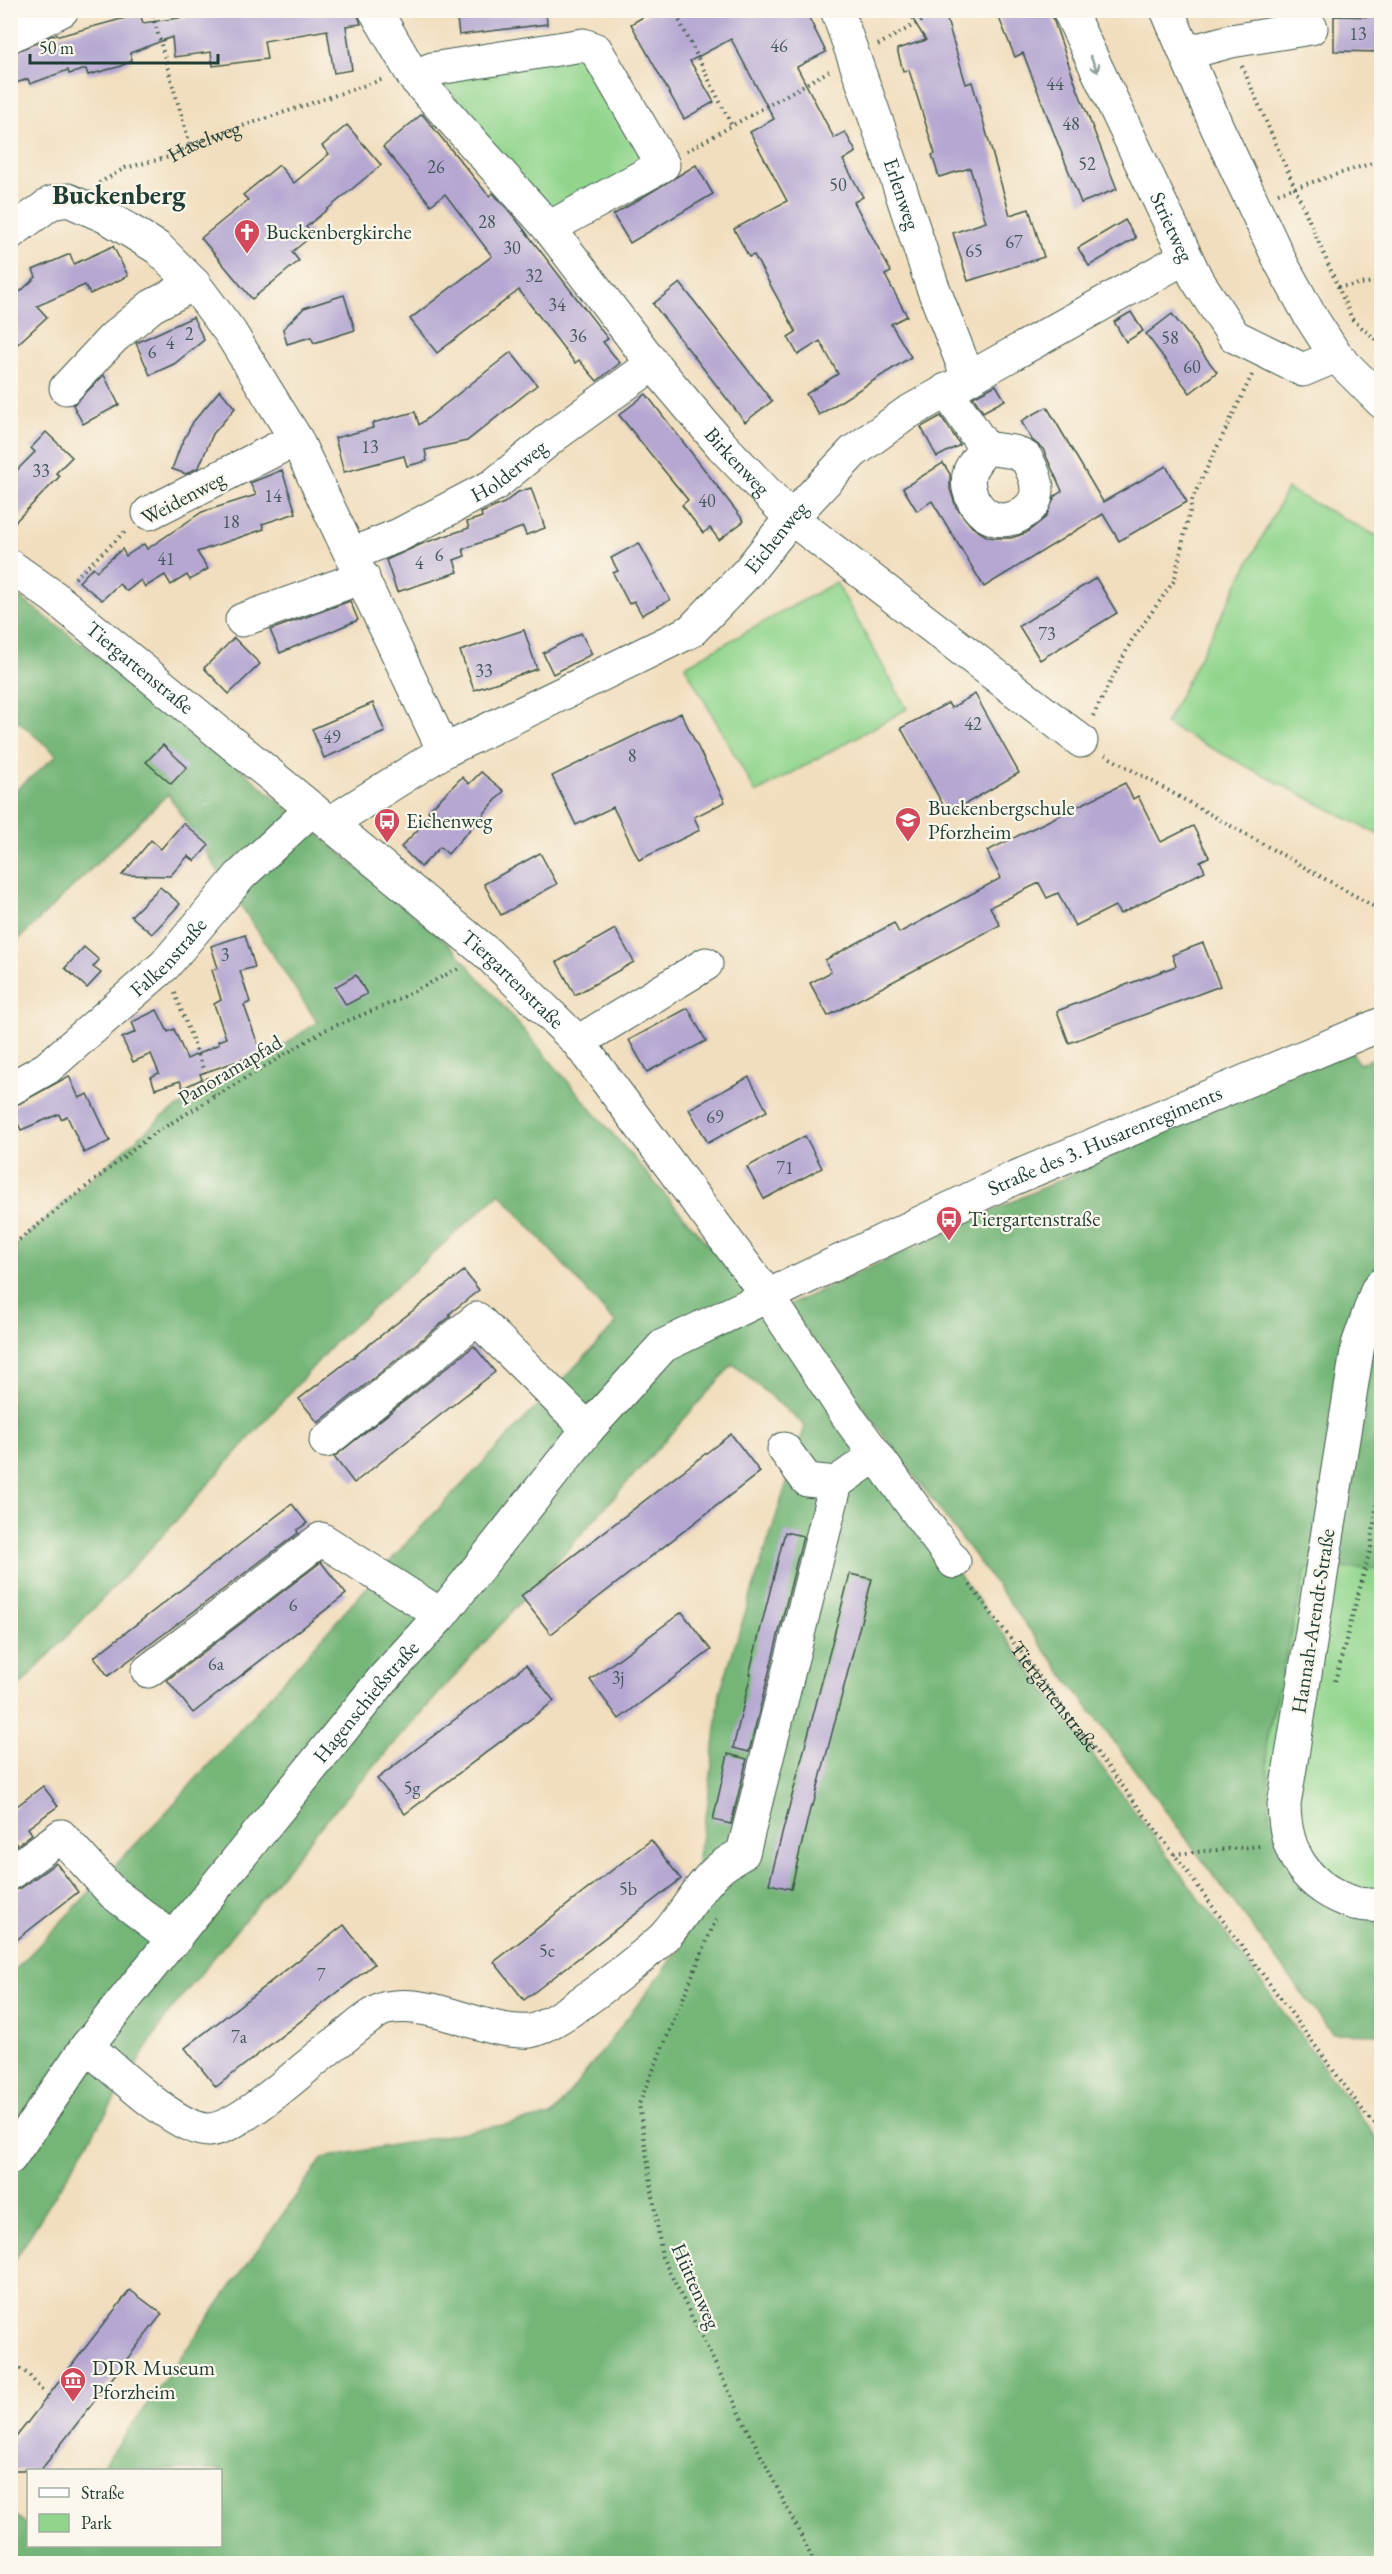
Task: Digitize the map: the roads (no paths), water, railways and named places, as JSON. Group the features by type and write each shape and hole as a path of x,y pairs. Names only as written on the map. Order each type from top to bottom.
{"street":[{"path":"10,36 62,10"},
{"name":"Birkenweg","path":"375,10 412,74 549,228 653,364 722,446 791,518 1081,741"},
{"name":"Erlenweg","path":"837,10 932,285 957,384 985,448"},
{"name":"Strietweg","path":"1069,10 1184,258 1234,336 1303,370 1336,356"},
{"path":"1167,10 1217,127 1281,263 1309,314 1336,356 1382,402"},
{"path":"1186,53 1231,41 1311,28"},
{"path":"412,74 583,45 596,50 663,165 549,228"},
{"path":"10,233 51,203 69,200 109,218 158,248 194,284 230,332 296,439 358,565 444,751"},
{"name":"Eichenweg","path":"321,816 444,751 691,630 748,572 791,518 853,452 906,412 1184,258"},
{"path":"66,388 121,332 152,306 194,284"},
{"name":"Holderweg","path":"358,565 399,535 494,485 556,434 653,364"},
{"name":"Weidenweg","path":"149,513 296,439"},
{"path":"242,621 358,565"},
{"name":"Tiergartenstraße","path":"10,566 54,597 487,953 578,1042 767,1295 876,1455 954,1563"},
{"name":"Falkenstraße","path":"10,1089 47,1068 165,964 240,876 321,816"},
{"path":"578,1042 706,964"},
{"name":"Straße des 3. Husarenregiments","path":"767,1295 1012,1179 1382,1024"},
{"name":"Hannah-Arendt-Straße","path":"1382,1284 1377,1290 1358,1345 1284,1805 1284,1828 1288,1843 1298,1861 1316,1884 1355,1903 1382,1906"},
{"name":"Hagenschießstraße","path":"10,2158 87,2046 383,1679 441,1615 588,1429 663,1346 767,1295"},
{"path":"326,1441 477,1319 588,1429"},
{"path":"784,1449 807,1480 836,1483 876,1455"},
{"path":"87,2046 162,2109 183,2122 207,2130 228,2125 317,2056 386,2008 431,2008 498,2027 531,2031 555,2021 595,1992 665,1936 719,1869 743,1853 836,1483"},
{"path":"148,1671 321,1539 441,1615"},
{"path":"10,1873 60,1836 112,1893 174,1940"}],"place":[{"name":"Buckenbergkirche","path":"247,255"},
{"name":"Buckenbergschule Pforzheim","path":"908,843"},
{"name":"Eichenweg","path":"387,844"},
{"name":"Tiergartenstraße","path":"949,1242"},
{"name":"DDR Museum Pforzheim","path":"73,2403"}],"district":[{"name":"Buckenberg","path":"119,195"}]}
